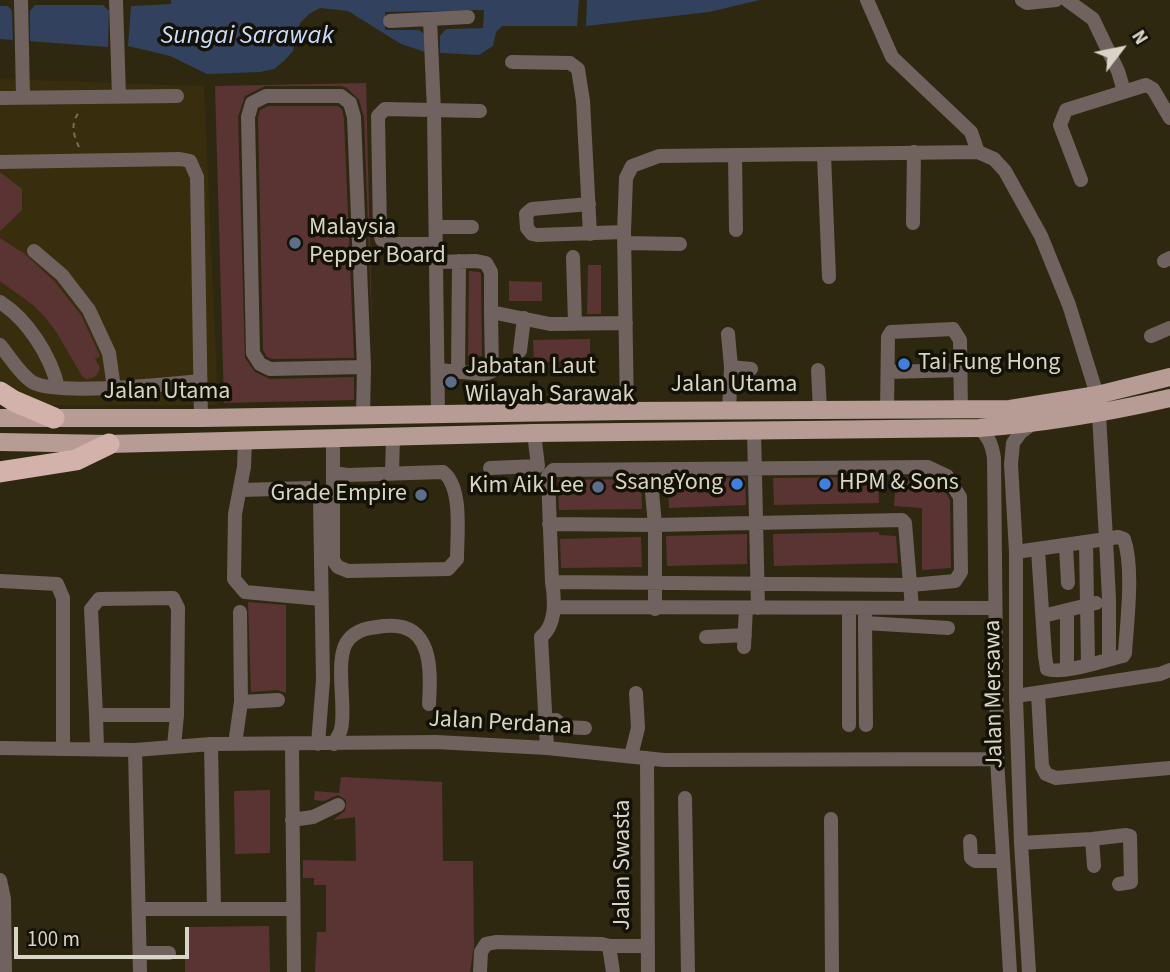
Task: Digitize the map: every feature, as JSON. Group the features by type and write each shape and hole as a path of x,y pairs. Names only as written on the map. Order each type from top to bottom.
{"highway":[{"path":"0,392 54,418"},
{"path":"0,472 76,460 109,444"}],"main road":[{"name":"Jalan Utama","path":"0,418 1010,409 1097,395 1170,377"},
{"name":"Jalan Utama","path":"0,442 109,444 534,433 979,428 1032,424 1099,414 1170,398"}],"street":[{"path":"21,0 23,97"},
{"path":"116,0 119,97"},
{"path":"867,0 892,57 971,132 978,152"},
{"path":"1022,0 1027,4 1056,0"},
{"path":"1067,0 1093,19 1118,71 1124,91"},
{"path":"390,21 468,18"},
{"path":"430,19 434,111 438,415"},
{"path":"512,62 570,63 578,69 583,101 590,234"},
{"path":"1081,180 1060,125 1066,110 1146,85 1153,89 1170,118"},
{"path":"0,98 177,96"},
{"path":"363,416 364,367 354,117 351,103 341,96 266,96 252,103 248,117 253,353 260,364 270,369 364,367"},
{"path":"435,244 389,244 382,240 378,116 385,109 480,111"},
{"path":"913,223 914,152"},
{"path":"627,411 624,238 626,178 632,166 659,156 978,152 994,159 1005,171 1041,236 1069,305 1097,395"},
{"path":"735,155 736,230"},
{"path":"824,155 829,276"},
{"path":"0,162 180,159 190,161 194,166 197,177 201,418"},
{"path":"589,204 532,209 526,214 527,228 531,234 590,234 680,244"},
{"path":"436,227 472,227"},
{"path":"34,251 62,275 89,310 109,354 114,388"},
{"path":"573,257 575,323"},
{"path":"458,372 459,261"},
{"path":"436,262 476,261 486,263 491,272 492,371 485,374 438,370"},
{"path":"0,302 30,331 52,365 58,387"},
{"path":"491,312 550,324 626,323"},
{"path":"520,351 524,318"},
{"path":"1151,335 1170,328"},
{"path":"887,410 888,337 891,332 953,329 960,340 961,410"},
{"path":"728,334 731,367 729,411"},
{"path":"0,345 23,375 34,383 48,387 114,388 201,382"},
{"path":"731,367 751,369"},
{"path":"818,370 820,410"},
{"path":"888,372 961,370"},
{"path":"1099,414 1109,599 1109,659"},
{"name":"Jalan Mersawa","path":"1029,972 1018,774 1016,552 1012,464 1013,443 1021,432 1032,424"},
{"name":"Jalan Mersawa","path":"979,428 993,446 994,458 997,759 1010,972"},
{"path":"706,637 745,641 756,583 754,430"},
{"path":"490,468 536,467 538,464 534,433"},
{"path":"391,474 393,436"},
{"path":"333,438 333,560 338,567 348,571 448,569 457,559 456,497 451,477 443,472 334,473"},
{"path":"245,440 241,490 235,514 234,579 245,592 321,599"},
{"path":"547,748 541,637 546,633 555,607 552,582 548,476 553,470 928,467 947,476 960,497 961,572 955,581 911,585 552,582"},
{"path":"650,470 655,525 655,609"},
{"path":"241,490 310,488 320,499 323,680 318,744"},
{"path":"549,524 655,525 902,520 905,523 912,608"},
{"path":"1016,552 1106,538 1124,539 1127,547 1129,595 1123,656 1053,671 1047,669 1038,550"},
{"path":"1086,542 1088,664"},
{"path":"1066,546 1068,583"},
{"path":"0,581 57,584 61,590 63,748"},
{"path":"1043,616 1129,595"},
{"path":"97,748 91,609 99,599 173,598 178,608 174,747"},
{"path":"555,607 752,608 860,613 948,628"},
{"path":"860,613 912,608 995,608"},
{"path":"1067,610 1067,668"},
{"path":"235,744 241,702 240,612"},
{"path":"849,725 860,613"},
{"path":"860,613 866,725"},
{"path":"334,744 341,729 342,662 347,640 363,628 396,625 415,632 429,657 429,704"},
{"path":"1016,695 1038,694 1160,674 1170,670"},
{"path":"631,757 638,728 636,693"},
{"path":"1038,694 1042,766 1046,774"},
{"path":"241,702 278,700"},
{"path":"96,715 177,715"},
{"path":"545,721 556,720 563,727 585,729"},
{"name":"Jalan Perdana","path":"0,748 135,750 211,744 436,742 547,748 647,758 997,759"},
{"path":"211,744 214,909"},
{"path":"292,744 294,972"},
{"path":"135,750 140,972"},
{"name":"Jalan Swasta","path":"647,758 648,972"},
{"path":"1018,774 1046,774 1056,778 1170,768"},
{"path":"685,798 688,972"},
{"path":"292,820 313,817 338,805"},
{"path":"831,818 832,972"},
{"path":"1021,843 1130,836 1131,881 1119,884"},
{"path":"1092,839 1094,866"},
{"path":"970,841 971,858 975,861 1003,861"},
{"path":"0,880 5,972"},
{"path":"139,909 293,909"},
{"path":"480,972 481,951 486,943 647,946"},
{"path":"609,946 613,972"},
{"path":"140,953 169,953"}],"path":[{"path":"85,161 72,131 76,115 92,97"}],"shaded area":[{"path":"0,79 204,86 218,405 0,405"}],"water":[{"name":"Sungai Sarawak","path":"0,0 760,0 709,12 586,26 502,26 496,32 493,46 479,55 425,52 401,44 348,11 320,8 300,23 293,51 274,69 207,74 170,56 128,46 0,39"}],"pier":[{"path":"0,0 171,0 171,4 131,6 128,46 108,47 109,11 103,5 35,5 30,11 30,42 13,41 12,11 8,6 0,6"},
{"path":"579,0 587,0 586,26 577,26"},
{"path":"484,10 483,28 444,31 440,36 440,53 425,52 424,34 419,30 385,30 385,12"}],"building":[{"path":"366,83 372,333 364,117 359,100 347,88 341,86 265,86 245,96 238,117 245,358 255,372 270,379 354,377 354,400 224,403 215,86"},
{"path":"268,106 338,106 342,109 354,358 272,359 267,357 263,350 258,118 260,110"},
{"path":"0,172 22,189 22,210 0,231"},
{"path":"0,238 25,254 55,282 81,315 100,356 95,359 100,368 97,375 86,379 82,376 45,317 0,281"},
{"path":"588,265 601,265 601,314 587,314"},
{"path":"469,271 481,274 482,356 468,356"},
{"path":"509,281 542,282 542,301 509,301"},
{"path":"590,339 590,361 534,362 533,340"},
{"path":"878,477 879,503 774,505 773,478"},
{"path":"896,477 926,477 940,483 950,500 951,568 922,570 922,508 894,506"},
{"path":"745,478 746,505 669,508 668,479"},
{"path":"641,479 642,509 559,510 558,480"},
{"path":"879,532 879,535 896,536 898,563 774,566 773,534"},
{"path":"747,534 747,564 667,566 666,536"},
{"path":"641,537 642,567 561,568 560,539"},
{"path":"248,602 286,605 286,693 277,690 251,692"},
{"path":"341,777 442,782 443,861 473,861 474,946 470,972 315,972 317,932 326,932 326,885 314,885 314,878 303,878 303,860 356,861 355,817 333,820 345,811 346,800 338,795 324,801 314,800 315,791 339,793"},
{"path":"270,790 270,853 235,854 234,791"},
{"path":"269,926 270,972 185,972 185,927"}],"place":[{"name":"Malaysia Pepper Board","path":"295,243"},
{"name":"Tai Fung Hong","path":"904,364"},
{"name":"Jabatan Laut Wilayah Sarawak","path":"451,382"},
{"name":"SsangYong","path":"737,484"},
{"name":"HPM & Sons","path":"825,484"},
{"name":"Kim Aik Lee","path":"598,487"},
{"name":"Grade Empire","path":"421,495"}]}
